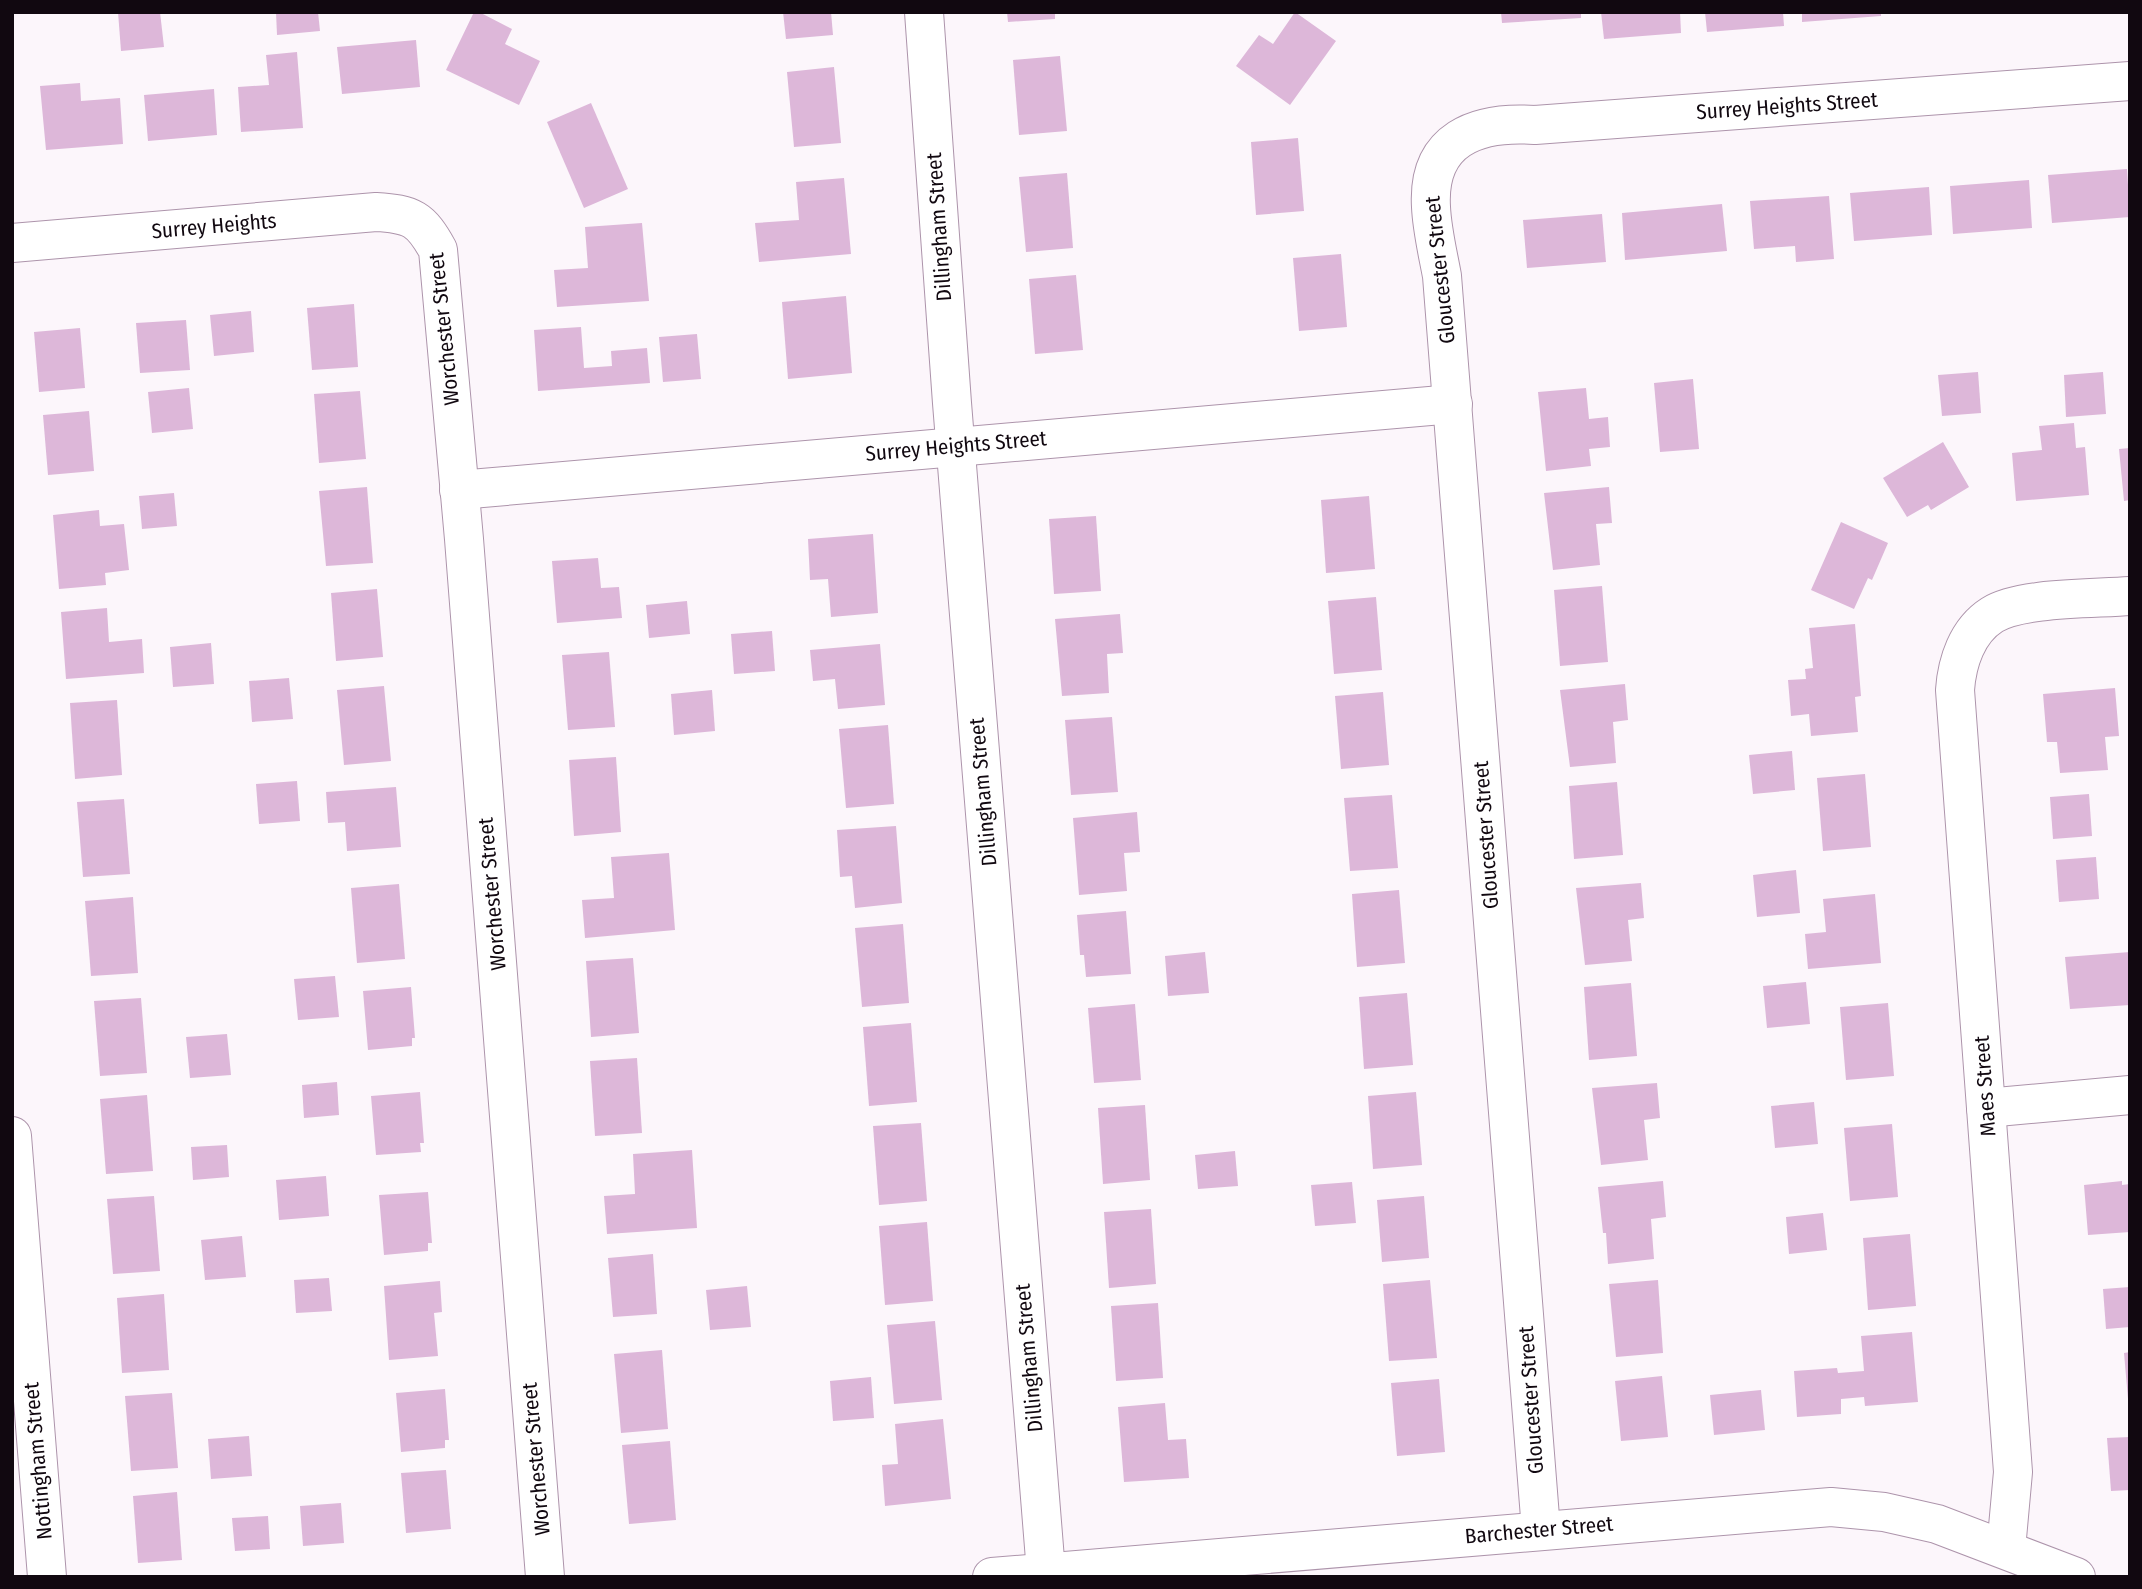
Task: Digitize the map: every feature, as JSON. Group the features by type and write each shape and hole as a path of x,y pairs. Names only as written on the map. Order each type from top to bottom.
{"street":[{"name":"Dillingham Street","path":"923,12 955,446 1046,1572"},
{"name":"Surrey Heights Street","path":"1449,145 1479,129 1510,123 1535,125 2130,81"},
{"name":"Gloucester Street","path":"1449,145 1433,176 1431,207 1442,276 1541,1530"},
{"name":"Surrey Heights","path":"12,243 376,212 398,213 414,220"},
{"name":"Worchester Street","path":"414,220 426,229 438,250 545,1577"},
{"name":"Surrey Heights Street","path":"459,490 1452,404"},
{"name":"Maes Street","path":"2006,1549 2013,1472 1955,690 1957,668 1964,648 1992,615 2015,606 2130,596"},
{"path":"1986,1108 2130,1095"},
{"name":"Nottingham Street","path":"12,1136 47,1577"},
{"name":"Barchester Street","path":"992,1577 1831,1507 1884,1512 1937,1524 2076,1577"}],"building":[{"path":"118,12 160,12 164,47 121,51"},
{"path":"276,12 318,12 320,31 277,35"},
{"path":"474,12 512,29 505,44 540,61 519,105 446,70"},
{"path":"783,12 831,12 833,35 786,39"},
{"path":"1007,12 1055,12 1055,19 1008,22"},
{"path":"1295,12 1336,41 1290,105 1236,66 1259,35 1273,44"},
{"path":"1501,12 1581,12 1581,18 1502,23"},
{"path":"1601,12 1680,12 1681,33 1604,39"},
{"path":"1705,12 1783,12 1784,26 1707,32"},
{"path":"1802,12 1881,12 1881,16 1802,22"},
{"path":"416,40 420,87 342,94 337,47"},
{"path":"297,52 303,128 241,132 238,87 269,85 266,55"},
{"path":"1060,56 1067,131 1019,135 1013,60"},
{"path":"834,67 841,143 794,147 787,72"},
{"path":"80,83 81,101 120,98 123,144 46,150 40,86"},
{"path":"214,89 217,135 148,141 144,95"},
{"path":"591,103 628,189 584,208 547,122"},
{"path":"1298,138 1304,211 1256,215 1251,142"},
{"path":"2127,169 2130,217 2052,223 2048,175"},
{"path":"1067,173 1073,248 1026,252 1019,177"},
{"path":"844,178 851,254 759,262 755,223 799,220 796,182"},
{"path":"2029,180 2032,228 1953,234 1950,186"},
{"path":"1929,187 1932,235 1854,241 1850,193"},
{"path":"1829,196 1834,259 1796,262 1795,246 1754,249 1750,201"},
{"path":"1722,204 1727,251 1625,260 1622,213"},
{"path":"1602,214 1606,262 1527,268 1523,220"},
{"path":"642,223 649,301 557,307 554,270 588,268 585,227"},
{"path":"1341,254 1347,327 1299,331 1293,258"},
{"path":"1076,275 1083,350 1035,354 1029,279"},
{"path":"846,296 852,373 788,379 782,302"},
{"path":"354,304 358,367 312,370 307,308"},
{"path":"251,311 254,352 214,356 210,315"},
{"path":"186,320 190,370 140,373 136,323"},
{"path":"581,327 584,368 612,366 611,351 647,348 650,383 538,391 534,330"},
{"path":"80,328 85,388 39,392 34,332"},
{"path":"697,334 701,379 663,382 659,337"},
{"path":"1978,372 1981,413 1942,416 1938,375"},
{"path":"2103,372 2106,414 2066,417 2064,375"},
{"path":"1693,379 1699,449 1660,452 1654,383"},
{"path":"189,388 193,429 152,433 148,392"},
{"path":"1586,388 1589,419 1608,417 1610,447 1589,449 1591,466 1546,471 1538,392"},
{"path":"360,391 366,459 319,463 314,394"},
{"path":"89,411 94,471 48,475 43,415"},
{"path":"2074,423 2076,448 2085,447 2089,495 2016,501 2012,453 2042,450 2039,426"},
{"path":"1943,442 1969,487 1931,510 1928,505 1907,517 1883,478"},
{"path":"2130,448 2130,500 2124,501 2119,449"},
{"path":"367,487 373,563 326,566 319,491"},
{"path":"1609,487 1612,523 1596,524 1600,565 1553,570 1544,493"},
{"path":"174,493 177,526 142,529 139,496"},
{"path":"1369,496 1375,569 1326,573 1321,500"},
{"path":"99,510 100,526 124,524 129,570 105,573 106,585 59,589 53,515"},
{"path":"1096,516 1101,591 1054,594 1049,519"},
{"path":"1841,522 1888,543 1872,580 1868,578 1854,609 1811,590"},
{"path":"873,534 878,613 831,617 828,579 810,580 808,539"},
{"path":"598,558 601,588 619,587 622,618 557,623 552,561"},
{"path":"1602,586 1608,662 1560,666 1554,590"},
{"path":"377,589 383,657 336,661 331,593"},
{"path":"1376,597 1382,670 1334,674 1328,601"},
{"path":"687,601 690,634 649,638 646,605"},
{"path":"107,608 109,642 142,639 144,673 66,679 61,612"},
{"path":"1120,614 1123,653 1107,654 1109,693 1062,696 1055,619"},
{"path":"1855,624 1861,696 1855,697 1858,732 1811,736 1809,714 1791,716 1788,680 1806,679 1805,669 1813,668 1809,628"},
{"path":"772,631 775,671 734,674 731,634"},
{"path":"211,643 214,684 173,687 170,647"},
{"path":"880,644 885,705 838,709 835,679 813,681 810,650"},
{"path":"609,652 615,727 568,730 562,655"},
{"path":"289,678 293,719 252,722 249,681"},
{"path":"1625,684 1628,720 1613,722 1616,763 1570,767 1560,690"},
{"path":"384,686 391,761 344,765 337,690"},
{"path":"2115,688 2119,736 2105,737 2108,770 2060,773 2057,742 2047,742 2043,694"},
{"path":"712,690 715,731 674,735 671,694"},
{"path":"1383,692 1389,765 1341,769 1335,696"},
{"path":"117,700 122,775 75,779 70,703"},
{"path":"1112,717 1118,792 1071,795 1065,720"},
{"path":"888,725 894,804 846,808 839,729"},
{"path":"1792,751 1795,790 1753,794 1749,755"},
{"path":"616,757 621,832 574,836 569,760"},
{"path":"1865,774 1871,847 1823,851 1817,778"},
{"path":"297,781 300,821 259,824 256,784"},
{"path":"1617,782 1623,855 1574,859 1569,786"},
{"path":"396,787 401,847 347,851 345,822 328,823 326,792"},
{"path":"2089,794 2092,836 2053,839 2050,797"},
{"path":"1392,795 1398,868 1350,871 1344,798"},
{"path":"124,799 130,874 83,877 77,802"},
{"path":"1137,812 1140,852 1124,853 1127,891 1079,895 1073,818"},
{"path":"896,826 902,903 855,908 852,876 840,877 837,830"},
{"path":"669,853 675,930 585,938 582,900 614,898 611,857"},
{"path":"2096,857 2099,899 2059,902 2056,860"},
{"path":"1796,870 1800,913 1757,917 1753,875"},
{"path":"1641,883 1644,918 1628,920 1632,961 1585,965 1576,888"},
{"path":"399,884 405,959 357,963 351,888"},
{"path":"1399,890 1405,963 1357,967 1352,894"},
{"path":"1875,894 1881,963 1808,969 1805,934 1826,932 1823,899"},
{"path":"133,897 138,973 91,976 85,901"},
{"path":"1126,911 1131,974 1086,977 1084,955 1080,955 1077,915"},
{"path":"903,924 909,1003 862,1007 855,928"},
{"path":"1205,952 1209,993 1168,996 1165,956"},
{"path":"2130,952 2130,1005 2070,1009 2065,957"},
{"path":"633,958 639,1033 591,1037 586,961"},
{"path":"335,976 339,1017 298,1020 294,979"},
{"path":"1806,982 1810,1024 1767,1028 1763,986"},
{"path":"1631,983 1637,1056 1589,1060 1584,987"},
{"path":"411,987 415,1038 412,1038 412,1046 368,1050 363,991"},
{"path":"1407,993 1413,1065 1364,1069 1359,997"},
{"path":"141,998 147,1073 100,1076 94,1001"},
{"path":"1888,1003 1894,1076 1846,1080 1840,1007"},
{"path":"1135,1004 1141,1080 1094,1083 1088,1008"},
{"path":"911,1023 917,1102 869,1106 863,1027"},
{"path":"227,1034 231,1075 190,1078 186,1037"},
{"path":"637,1058 642,1133 595,1136 590,1061"},
{"path":"337,1082 339,1115 304,1118 302,1085"},
{"path":"1657,1083 1660,1118 1644,1120 1648,1160 1601,1165 1592,1088"},
{"path":"420,1092 424,1143 420,1143 421,1152 376,1155 371,1096"},
{"path":"1416,1092 1422,1165 1373,1169 1368,1096"},
{"path":"147,1095 153,1171 106,1174 100,1099"},
{"path":"1814,1102 1818,1144 1775,1148 1771,1106"},
{"path":"1145,1105 1150,1180 1103,1184 1098,1108"},
{"path":"921,1123 927,1201 879,1205 873,1126"},
{"path":"1892,1124 1898,1197 1850,1201 1844,1128"},
{"path":"227,1145 229,1177 193,1180 191,1147"},
{"path":"692,1150 697,1228 607,1234 604,1196 635,1194 633,1154"},
{"path":"1235,1151 1238,1186 1198,1189 1195,1155"},
{"path":"326,1176 329,1216 279,1220 276,1180"},
{"path":"1663,1181 1666,1217 1651,1219 1654,1259 1608,1264 1598,1187"},
{"path":"2122,1181 2122,1185 2130,1184 2130,1232 2088,1235 2084,1185"},
{"path":"1352,1182 1356,1223 1315,1226 1311,1185"},
{"path":"428,1192 432,1243 428,1243 428,1251 384,1255 379,1195"},
{"path":"154,1196 160,1271 113,1274 107,1199"},
{"path":"1424,1196 1429,1258 1382,1262 1377,1200"},
{"path":"1151,1209 1156,1284 1109,1288 1104,1212"},
{"path":"1823,1213 1827,1250 1789,1254 1786,1217"},
{"path":"927,1222 933,1301 885,1305 879,1226"},
{"path":"1910,1234 1916,1306 1868,1310 1863,1238"},
{"path":"242,1236 246,1277 205,1280 201,1240"},
{"path":"653,1254 657,1314 613,1317 608,1258"},
{"path":"329,1278 332,1311 296,1313 294,1280"},
{"path":"1430,1280 1437,1358 1389,1361 1383,1284"},
{"path":"1658,1280 1663,1353 1616,1357 1609,1284"},
{"path":"440,1281 442,1312 434,1313 438,1356 389,1360 384,1286"},
{"path":"747,1286 751,1327 710,1330 706,1290"},
{"path":"2130,1287 2130,1327 2106,1329 2103,1289"},
{"path":"164,1294 169,1370 122,1373 117,1298"},
{"path":"1158,1303 1163,1378 1116,1381 1111,1306"},
{"path":"935,1321 942,1400 894,1404 887,1325"},
{"path":"1912,1332 1918,1402 1865,1406 1864,1397 1841,1399 1841,1414 1797,1417 1794,1371 1837,1368 1838,1373 1864,1371 1861,1336"},
{"path":"662,1350 668,1429 621,1433 614,1354"},
{"path":"2130,1352 2130,1399 2128,1399 2124,1353"},
{"path":"1662,1376 1668,1437 1621,1441 1615,1381"},
{"path":"871,1377 874,1418 833,1421 830,1381"},
{"path":"1439,1379 1445,1452 1397,1456 1391,1383"},
{"path":"445,1389 449,1440 445,1440 445,1448 401,1452 396,1393"},
{"path":"1761,1390 1765,1430 1714,1435 1710,1395"},
{"path":"172,1393 178,1468 131,1471 125,1396"},
{"path":"1165,1403 1168,1440 1186,1439 1189,1478 1124,1482 1118,1407"},
{"path":"943,1419 951,1499 885,1506 882,1465 898,1464 895,1424"},
{"path":"249,1436 252,1476 211,1479 208,1439"},
{"path":"2130,1437 2130,1490 2111,1491 2107,1438"},
{"path":"670,1441 676,1520 629,1524 622,1445"},
{"path":"446,1470 451,1529 406,1533 401,1473"},
{"path":"177,1492 182,1560 138,1563 133,1496"},
{"path":"341,1503 344,1543 303,1546 300,1506"},
{"path":"268,1516 270,1549 235,1551 232,1518"}]}
